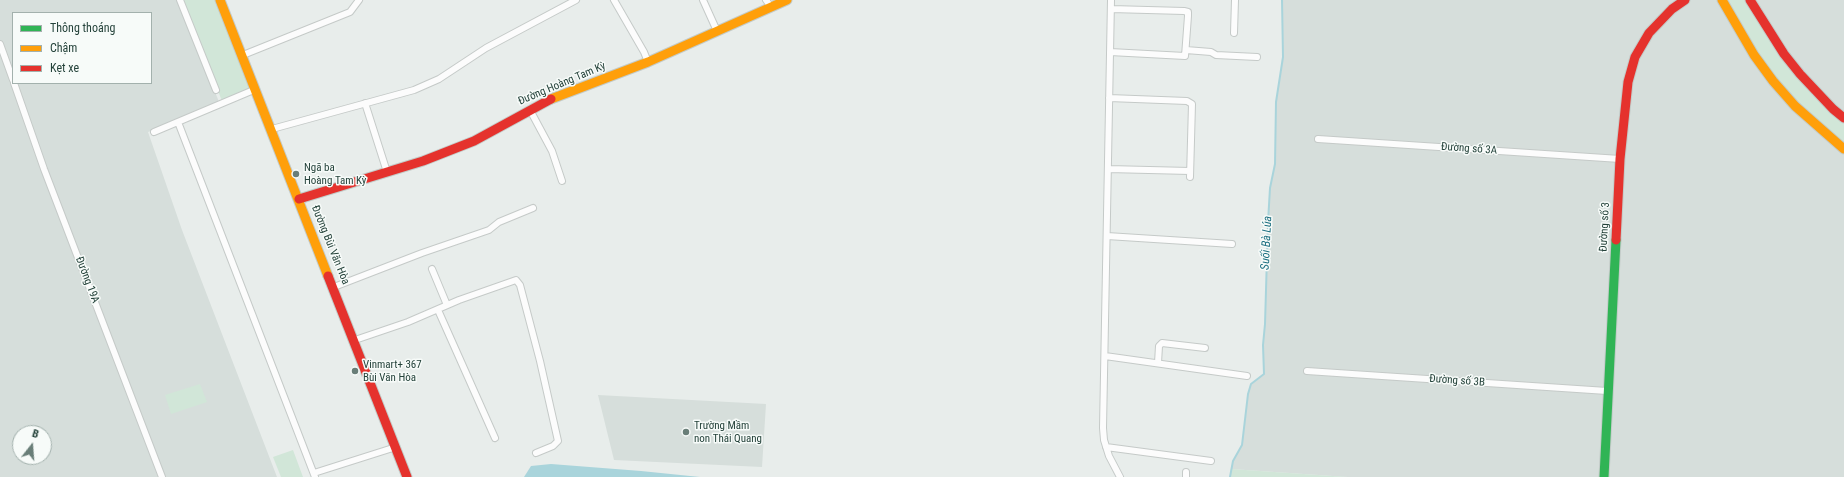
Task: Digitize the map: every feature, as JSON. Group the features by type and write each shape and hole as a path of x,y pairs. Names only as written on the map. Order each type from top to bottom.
{"street":[{"path":"180,0 216,90"},
{"name":"Đường Bùi Văn Hòa","path":"220,0 355,340 407,477"},
{"path":"242,55 350,12 360,0"},
{"path":"272,129 414,90 439,79 486,48 576,0"},
{"path":"614,0 644,52 648,62"},
{"path":"703,0 718,31"},
{"name":"Đường Hoàng Tam Kỳ","path":"299,199 423,161 474,141 530,110 648,62 718,31 768,4 787,0"},
{"path":"1111,0 1103,428 1110,460 1120,477"},
{"path":"1234,33 1235,0"},
{"name":"Đường số 3","path":"1604,477 1620,159 1628,82 1634,57 1654,26 1672,9 1685,0"},
{"path":"1722,0 1754,55 1774,81 1800,111 1844,149"},
{"path":"1750,0 1784,54 1800,74 1833,109 1844,118"},
{"path":"1110,52 1184,56 1186,50 1188,16 1187,12 1111,9"},
{"name":"Đường 19A","path":"0,44 12,77"},
{"path":"1186,50 1212,52 1216,55 1257,57"},
{"name":"Đường 19A","path":"15,84 44,169 162,477"},
{"path":"154,132 256,90"},
{"path":"1108,168 1190,174 1193,106 1190,102 1109,98"},
{"path":"365,103 387,172"},
{"path":"530,110 552,151 562,181"},
{"path":"178,122 315,475 396,447"},
{"name":"Đường số 3A","path":"1318,139 1620,159"},
{"path":"334,287 422,253 489,230 500,222 533,208"},
{"path":"1107,236 1232,244"},
{"path":"432,269 447,305"},
{"path":"355,340 438,310 447,305 514,280 518,282 540,361 558,441 553,446 536,453"},
{"path":"438,310 495,438"},
{"path":"1158,363 1159,346 1162,343 1205,348"},
{"path":"1105,356 1247,376"},
{"name":"Đường số 3B","path":"1307,371 1608,391"},
{"path":"1106,447 1211,461"}],"shaded area":[{"path":"0,0 179,0 219,102 148,132 182,230 277,477 0,477"},
{"path":"1283,0 1844,0 1844,477 1347,477 1231,469 1233,461 1242,445 1248,394 1251,384 1264,374 1263,345 1268,222 1270,188 1275,164 1276,102 1283,57"},
{"name":"Trường Mầm non Thái Quang","path":"598,395 766,404 762,467 614,460"}],"green space":[{"path":"182,0 217,0 252,89 222,101"},
{"path":"1727,0 1746,0 1830,112 1844,123 1844,144 1797,103 1771,71 1758,53"},
{"path":"200,384 207,402 171,414 165,395"},
{"path":"293,450 303,477 281,477 273,457"},
{"path":"1231,469 1347,477 1230,477"}],"water":[{"path":"551,464 700,477 524,477 531,466"}],"waterway":[{"name":"Suối Bà Lúa","path":"1230,477 1233,461 1242,445 1248,394 1251,384 1264,374 1263,345 1270,188 1275,164 1276,102 1283,57 1282,0"}],"traffic: fast":[{"path":"1604,477 1616,240"}],"traffic: slow":[{"path":"220,0 328,276"},
{"path":"551,99 648,62 787,0"},
{"path":"1722,0 1754,55 1773,81 1795,106 1844,149"}],"traffic: jam":[{"path":"1616,240 1620,159 1628,82 1635,57 1649,33 1672,9 1685,0"},
{"path":"1750,0 1784,54 1800,74 1833,109 1844,118"},
{"path":"299,199 423,161 474,141 551,99"},
{"path":"328,276 407,477"}],"place":[{"name":"Ngã ba Hoàng Tam Kỳ","path":"296,174"},
{"name":"Vinmart+ 367 Bùi Văn Hòa","path":"355,371"},
{"name":"Trường Mầm non Thái Quang","path":"686,432"}]}
